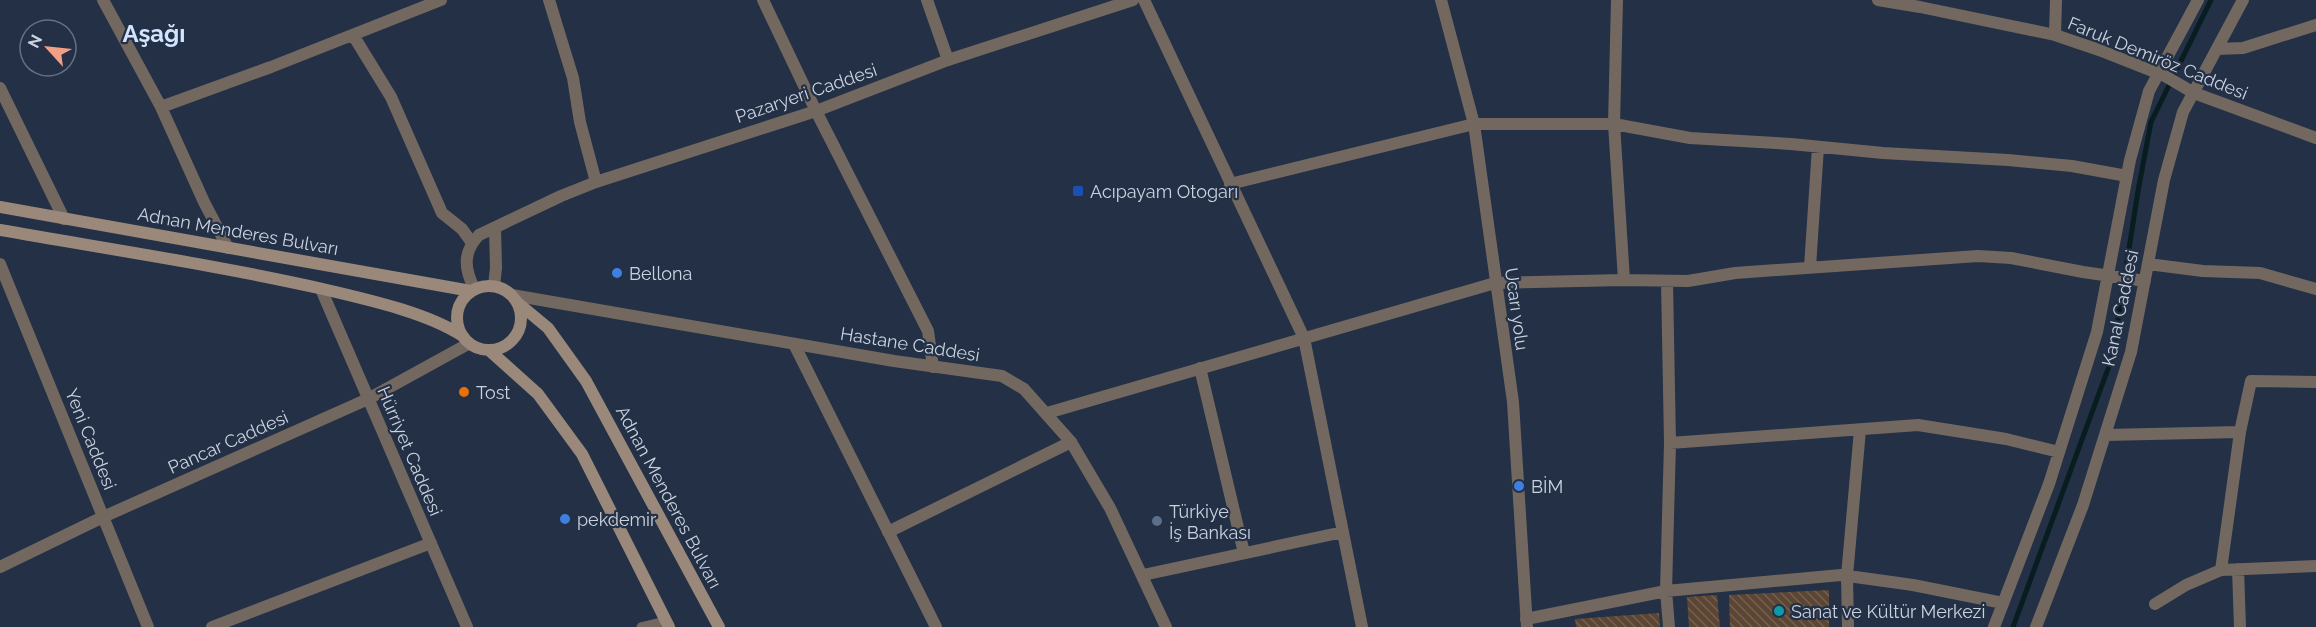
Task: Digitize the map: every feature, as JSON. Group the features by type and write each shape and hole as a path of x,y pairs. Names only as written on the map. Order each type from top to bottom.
{"main road":[{"name":"Adnan Menderes Bulvarı","path":"0,207 472,290"},
{"path":"0,230 272,278 357,297 444,324 465,340 478,349 490,351 510,342 517,333 521,314 515,299 494,286 472,290 460,303 456,314 457,325 465,340"},
{"name":"Adnan Menderes Bulvarı","path":"515,299 548,328 586,381 719,627"},
{"path":"490,351 538,394 582,454 668,624"}],"street":[{"path":"103,0 161,107 204,202 228,248"},
{"path":"161,107 441,0"},
{"path":"549,0 573,78 580,122 596,182"},
{"path":"763,0 816,111 928,332 933,367"},
{"path":"927,0 948,60"},
{"name":"Pazaryeri Caddesi","path":"472,243 479,235 596,182 816,111 948,60 1118,2 1133,0"},
{"path":"1144,0 1304,338 1362,627"},
{"name":"Ucarı yolu","path":"1441,0 1474,124 1513,402 1526,623"},
{"path":"1617,0 1614,124 1624,280"},
{"name":"Faruk Demiröz Caddesi","path":"1878,0 1921,3 2055,35 2099,50 2162,75 2189,90 2316,138"},
{"path":"2055,0 2055,35"},
{"name":"Kanal Caddesi","path":"1994,627 2059,452 2097,332 2110,276 2127,176 2149,91 2162,75 2198,0"},
{"name":"Kanal Caddesi","path":"2036,627 2083,505 2131,352 2141,280 2148,264 2164,180 2189,90 2217,49 2243,0"},
{"path":"2217,49 2243,48 2316,25"},
{"path":"353,35 391,97 442,213 462,230 472,243 467,252 466,262 472,290"},
{"path":"0,88 64,219"},
{"path":"1230,184 1474,124 1614,124 1690,138 2008,160 2072,166 2127,176"},
{"path":"1810,267 1818,147"},
{"path":"494,286 495,228"},
{"path":"1047,413 1495,283 1688,281 1735,273 1978,256 2011,258 2141,280"},
{"name":"Yeni Caddesi","path":"0,264 148,627"},
{"path":"2148,264 2203,271 2260,273 2316,289"},
{"path":"1667,281 1670,443 1666,591 1669,627"},
{"name":"Hürriyet Caddesi","path":"321,289 467,627"},
{"name":"Hastane Caddesi","path":"515,299 933,367 1002,376 1024,389 1071,441 1110,508 1166,627"},
{"name":"Pancar Caddesi","path":"0,567 103,517 368,399 465,340"},
{"path":"794,344 936,627"},
{"path":"1200,368 1244,553"},
{"path":"2221,570 2240,432 2251,381 2316,382"},
{"path":"1670,443 1918,425 2006,439 2059,452"},
{"path":"1848,627 1847,576 1860,430"},
{"path":"2105,435 2240,432"},
{"path":"888,532 1071,441"},
{"path":"1143,575 1343,532"},
{"path":"212,627 431,543"},
{"path":"2155,604 2186,585 2221,570 2316,566"},
{"path":"2238,569 2240,627"},
{"path":"1526,623 1666,591 1847,576 1913,585 2003,603"}],"lane":[{"path":"641,627 668,624"}],"building":[{"name":"Sanat ve Kültür Merkezi","path":"1829,590 1829,627 1730,627 1729,595"},
{"path":"1717,595 1720,627 1689,627 1687,597"},
{"path":"1659,613 1660,627 1576,627 1575,619"}],"waterway":[{"path":"2013,627 2112,358 2151,122 2211,0"}],"place":[{"name":"Acıpayam Otogarı","path":"1078,191"},
{"name":"Bellona","path":"617,273"},
{"name":"Tost","path":"464,392"},
{"name":"BİM","path":"1519,486"},
{"name":"pekdemir","path":"565,519"},
{"name":"Türkiye İş Bankası","path":"1157,521"},
{"name":"Sanat ve Kültür Merkezi","path":"1779,611"}],"district":[{"name":"Aşağı","path":"154,33"}]}
